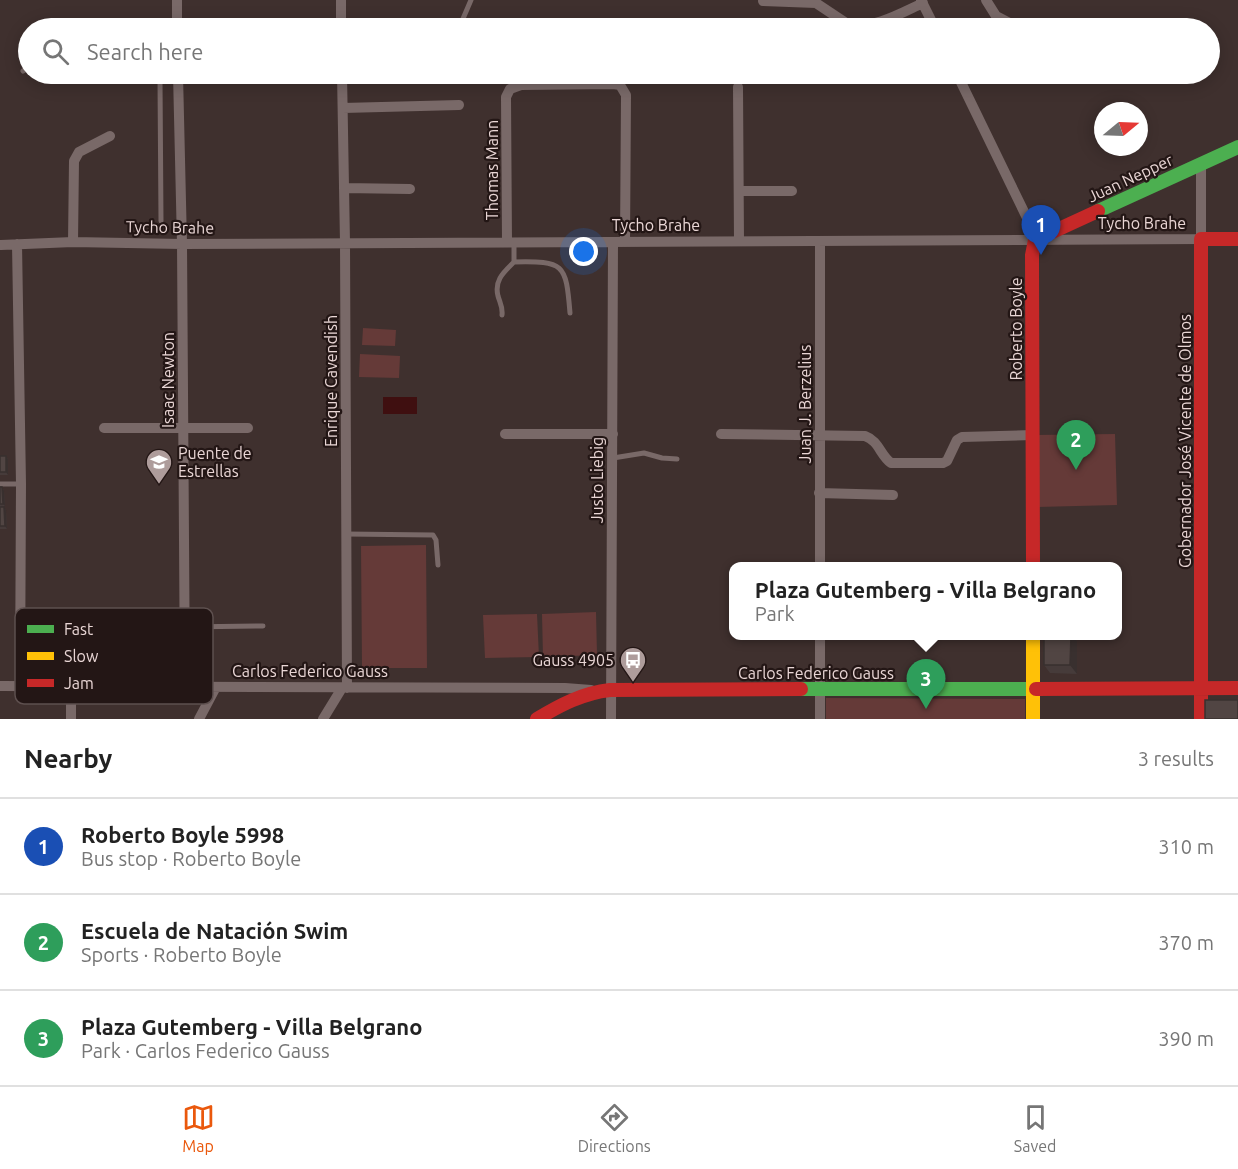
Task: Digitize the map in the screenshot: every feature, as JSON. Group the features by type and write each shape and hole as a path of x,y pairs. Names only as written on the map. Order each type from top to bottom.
{"main road":[{"name":"Juan Nepper","path":"1035,240 1238,147"},
{"name":"Tycho Brahe","path":"1202,239 1238,239"},
{"name":"Gobernador José Vicente de Olmos","path":"1201,719 1202,239"},
{"name":"Roberto Boyle","path":"1033,562 1032,255 1035,240"},
{"path":"1033,640 1033,719"},
{"name":"Carlos Federico Gauss","path":"604,690 1238,688"},
{"path":"537,719 579,696 604,690"}],"street":[{"path":"177,0 177,18"},
{"path":"341,0 341,18"},
{"path":"986,0 996,16 1000,18"},
{"path":"764,1 816,3 838,18"},
{"path":"888,18 922,1 930,18"},
{"name":"Isaac Newton","path":"178,84 182,244 184,608"},
{"name":"Enrique Cavendish","path":"342,84 346,534 344,688"},
{"name":"Thomas Mann","path":"511,242 506,98 510,89 522,85 613,84 620,85 626,95 625,242"},
{"name":"Roberto Boyle","path":"962,84 1028,220 1035,240"},
{"path":"738,87 739,241"},
{"path":"342,108 459,105"},
{"path":"73,242 74,161 80,152 110,136"},
{"name":"Gobernador José Vicente de Olmos","path":"1201,163 1202,239"},
{"path":"344,188 411,189"},
{"path":"739,191 792,191"},
{"name":"Tycho Brahe","path":"2,245 73,242 182,244 1202,239"},
{"name":"Juan J. Berzelius","path":"820,241 820,562"},
{"name":"Justo Liebig","path":"611,719 604,690 613,458 613,242"},
{"path":"17,244 20,608"},
{"path":"104,428 248,428"},
{"path":"505,434 613,434"},
{"path":"721,434 865,436 873,439 891,463 943,463 947,461 957,440 962,436 1033,435"},
{"path":"819,493 894,495"},
{"path":"820,640 820,719"},
{"path":"213,693 216,687"},
{"name":"Carlos Federico Gauss","path":"216,687 604,690"},
{"path":"324,719 344,688"},
{"path":"548,688 560,692 561,704"},
{"path":"71,704 71,719"},
{"path":"199,719 207,704"}],"lane":[{"path":"463,18 471,0"},
{"path":"160,84 161,221"},
{"path":"511,242 514,262"},
{"path":"502,315 498,280 514,262 551,262 563,273 567,281 570,314"},
{"path":"613,458 644,453 677,459"},
{"path":"0,484 21,484"},
{"path":"346,534 433,535 436,540 438,565"},
{"path":"213,627 263,626"}],"shaded area":[{"path":"363,328 396,330 395,346 362,345"},
{"path":"360,354 400,356 399,378 359,377"},
{"path":"383,397 417,397 417,414 383,414"},
{"path":"1115,434 1117,505 1037,507 1035,435"},
{"path":"426,545 427,668 362,668 361,546"},
{"path":"596,612 597,655 543,657 542,614"},
{"path":"537,614 539,657 485,658 483,615"},
{"path":"826,698 1025,699 1025,719 826,719"}],"building":[{"path":"0,456 6,456 6,472 0,472"},
{"path":"0,487 2,487 3,504 0,504"},
{"path":"0,507 4,507 5,526 0,526"},
{"path":"1044,640 1071,640 1070,665 1044,665"},
{"path":"1205,700 1238,700 1238,719 1205,719"}],"traffic: fast":[{"path":"1098,211 1238,147"},
{"path":"801,689 1036,689"}],"traffic: slow":[{"path":"1033,640 1033,719"}],"traffic: jam":[{"path":"1033,562 1032,255 1035,240 1098,211"},
{"path":"1201,719 1201,239 1238,239"},
{"path":"1036,689 1238,688"},
{"path":"537,719 572,700 610,690 801,689"}],"place":[{"name":"Roberto Boyle 5998","path":"1041,255"},
{"name":"Escuela de Natación Swim","path":"1076,470"},
{"name":"Puente de Estrellas","path":"159,485"},
{"name":"Gauss 4905","path":"633,683"},
{"name":"Plaza Gutemberg - Villa Belgrano","path":"926,709"}]}
